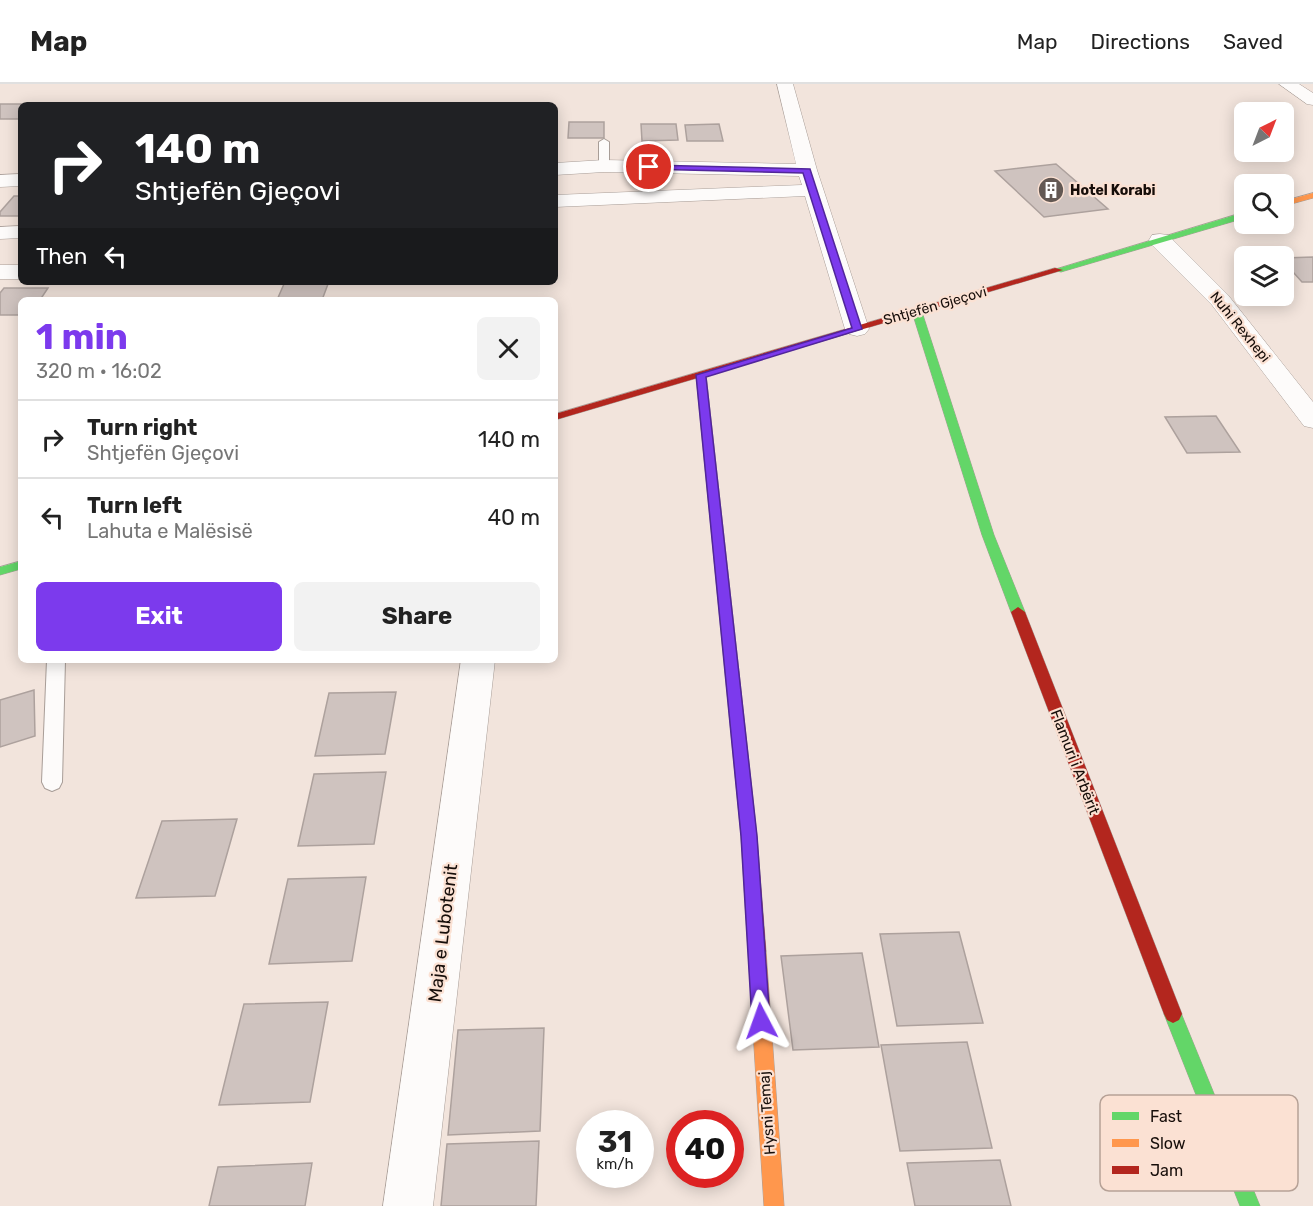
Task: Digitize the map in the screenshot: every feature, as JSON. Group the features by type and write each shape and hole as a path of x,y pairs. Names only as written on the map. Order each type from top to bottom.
{"street":[{"path":"784,84 810,180 857,329"},
{"path":"1287,84 1313,100"},
{"path":"558,169 603,166 810,180"},
{"path":"0,181 18,180"},
{"path":"558,201 810,180"},
{"path":"1294,201 1313,195"},
{"name":"Shtjefën Gjeçovi","path":"558,416 1234,218"},
{"path":"0,233 18,232"},
{"name":"Nuhi Rexhepi","path":"1160,240 1220,300 1313,420"},
{"path":"0,272 18,272"},
{"name":"Flamuri i Arbërit","path":"917,312 988,535 1206,1095"},
{"name":"Hysni Temaj","path":"701,375 749,836 774,1206"},
{"path":"0,571 18,566"},
{"name":"Maja e Lubotenit","path":"408,1206 478,663"},
{"name":"Flamuri i Arbërit","path":"1244,1191 1250,1206"}],"lane":[{"path":"603,166 604,142"},
{"path":"52,782 56,663"}],"building":[{"path":"0,104 18,104 18,119 0,119"},
{"path":"569,122 604,122 604,138 568,138"},
{"path":"641,124 676,124 678,140 642,141"},
{"path":"719,124 723,141 687,141 685,125"},
{"name":"Hotel Korabi","path":"1056,164 1108,209 1044,217 995,171"},
{"path":"14,196 18,196 18,216 0,216 0,212"},
{"path":"1313,257 1313,282 1302,282 1294,273 1294,258"},
{"path":"284,285 328,285 323,297 278,297"},
{"path":"4,288 48,288 42,297 18,297 18,315 0,315 0,293"},
{"path":"1216,416 1240,452 1187,453 1165,417"},
{"path":"34,690 35,736 0,747 0,700"},
{"path":"396,692 385,754 315,756 329,693"},
{"path":"386,772 374,844 298,846 314,774"},
{"path":"237,819 215,896 136,898 162,821"},
{"path":"366,877 352,961 269,964 288,879"},
{"path":"959,932 983,1023 897,1026 880,934"},
{"path":"862,953 879,1047 793,1050 781,956"},
{"path":"328,1002 310,1102 219,1105 244,1004"},
{"path":"544,1028 540,1131 448,1135 458,1030"},
{"path":"967,1042 992,1148 900,1151 881,1045"},
{"path":"539,1141 536,1206 441,1206 447,1144"},
{"path":"1000,1160 1011,1206 915,1206 907,1163"},
{"path":"312,1163 305,1206 209,1206 218,1167"}],"traffic: fast":[{"path":"1058,270 1234,218"},
{"path":"917,312 988,535 1018,612"},
{"path":"0,571 18,566"},
{"path":"1173,1014 1205,1095"},
{"path":"1244,1191 1250,1206"}],"traffic: slow":[{"path":"1294,201 1313,195"},
{"path":"701,375 732,672"},
{"path":"757,951 774,1206"}],"traffic: jam":[{"path":"558,416 1058,270"},
{"path":"1018,612 1173,1014"},
{"path":"732,672 749,836 757,951"}],"place":[{"name":"Hotel Korabi","path":"1051,190"}],"route":[{"path":"649,167 807,170 857,329 701,375 749,836 761,1021"}]}
